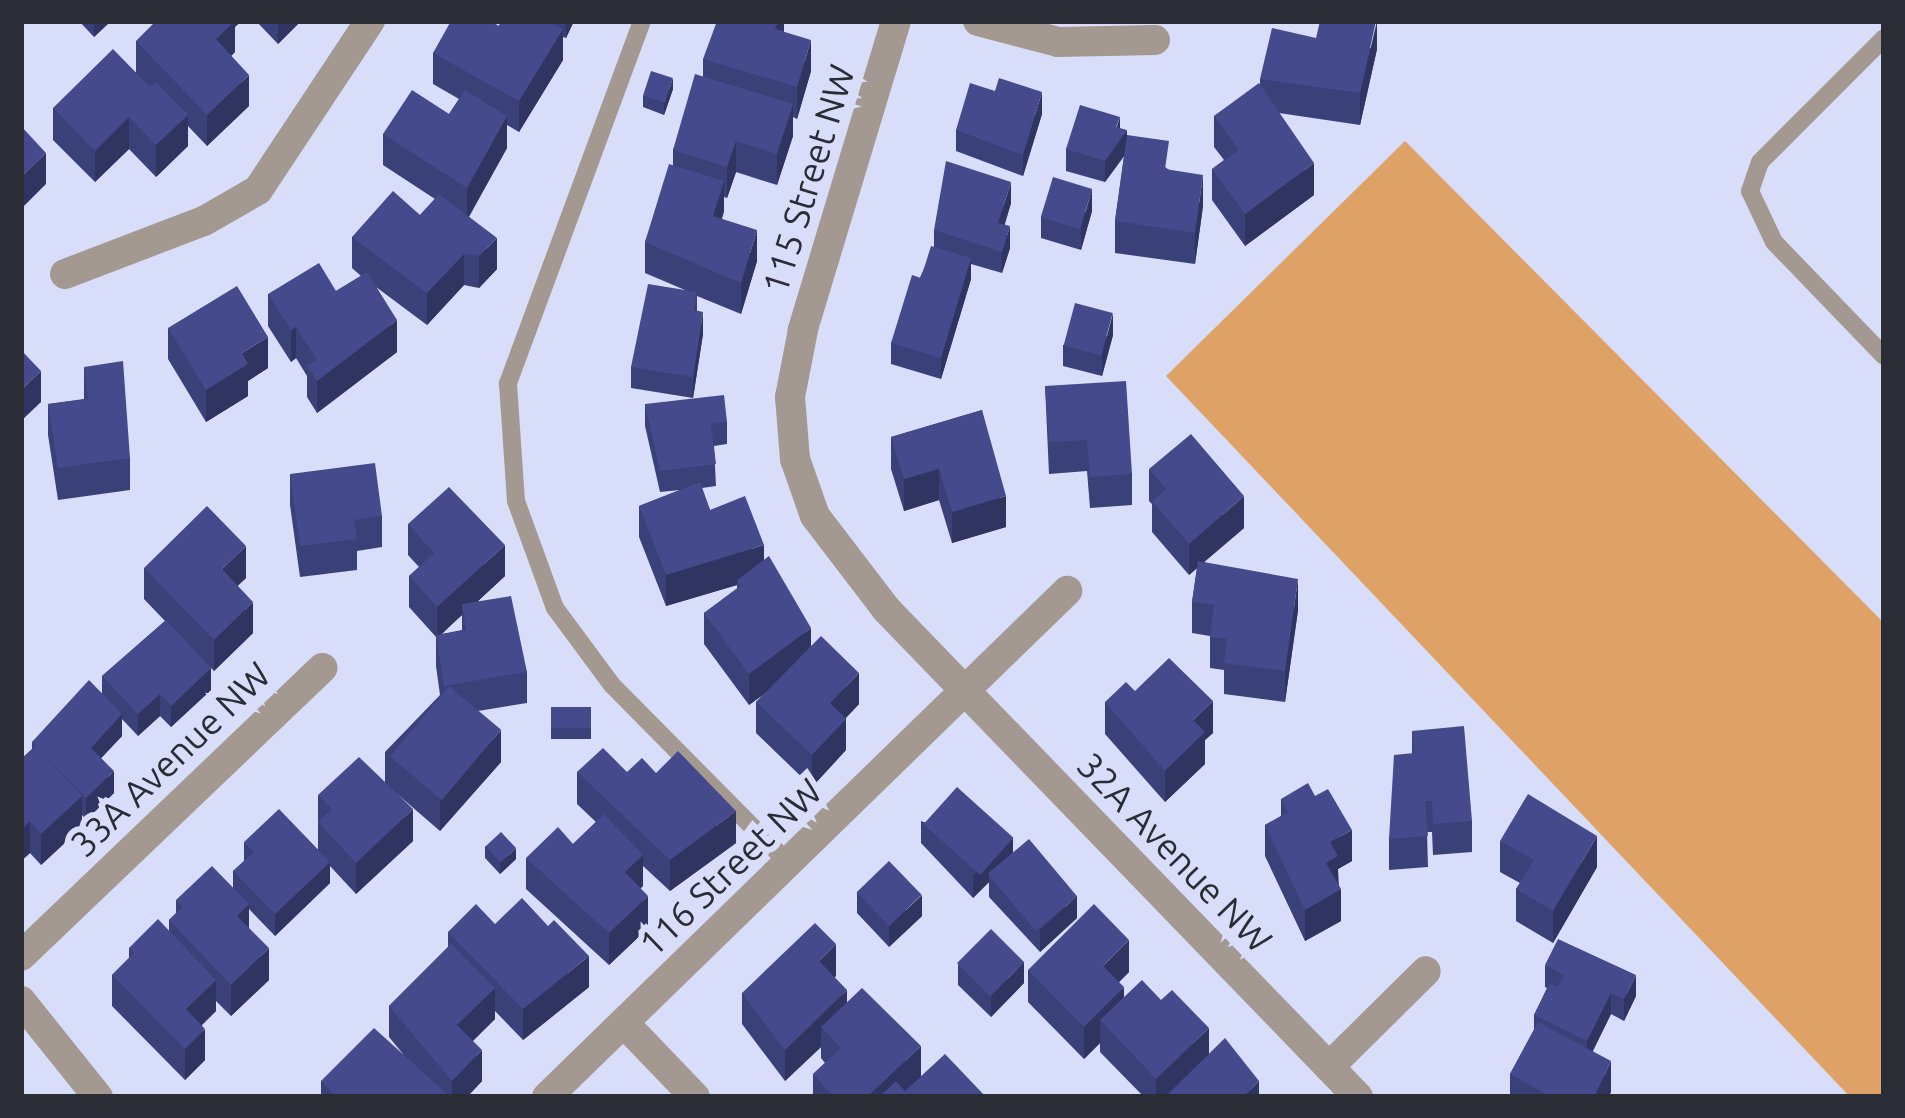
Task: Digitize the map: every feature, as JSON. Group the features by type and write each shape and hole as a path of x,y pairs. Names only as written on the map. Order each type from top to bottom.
{"street":[{"path":"65,274 204,221 258,190 370,21"},
{"name":"115 Street NW","path":"797,360 896,21"},
{"path":"978,21 1058,42 1155,40"},
{"name":"32A Avenue NW","path":"797,360 791,438 815,516 855,576 1358,1097"},
{"path":"965,690 1067,591"},
{"name":"33A Avenue NW","path":"21,956 322,668"},
{"name":"116 Street NW","path":"547,1097 965,690"},
{"path":"1329,1067 1426,970"},
{"path":"21,1001 98,1097"},
{"path":"625,1024 695,1097"}],"lane":[{"path":"642,21 508,384 516,501 555,608 612,686 789,864"},
{"path":"1884,38 1760,161 1750,191 1774,242 1884,356"}],"shaded area":[{"path":"1405,141 1884,623 1884,1097 1850,1097 1166,376"}],"building":[{"path":"156,21 235,21 216,39 249,75 207,115 136,41"},
{"path":"451,21 490,21 499,26 501,21 548,21 563,29 519,101 433,53"},
{"path":"717,21 778,21 775,29 811,40 797,87 703,59"},
{"path":"1320,21 1376,21 1360,93 1260,79 1272,28 1316,38"},
{"path":"113,49 150,87 156,82 188,115 156,145 129,117 95,151 53,108"},
{"path":"651,71 673,78 665,103 643,96"},
{"path":"695,74 793,104 777,154 736,141 727,167 673,150"},
{"path":"999,78 1042,92 1023,155 956,130 970,83 995,91"},
{"path":"1259,83 1314,163 1245,214 1212,169 1239,150 1214,116"},
{"path":"412,90 449,114 465,90 507,116 467,188 383,134"},
{"path":"1080,105 1120,117 1116,127 1127,130 1105,161 1066,149"},
{"path":"21,126 46,153 21,177"},
{"path":"1127,135 1169,141 1165,169 1203,175 1195,233 1115,221"},
{"path":"946,161 1011,182 998,223 1010,226 1002,252 934,230"},
{"path":"669,164 724,181 713,216 757,230 741,283 645,242"},
{"path":"1053,177 1092,189 1080,229 1041,217"},
{"path":"393,191 420,215 439,194 497,238 479,256 464,254 427,293 352,237"},
{"path":"931,246 971,258 941,358 891,343 912,275 921,278"},
{"path":"319,263 336,291 367,272 397,320 317,381 307,365 317,360 268,294"},
{"path":"648,284 697,292 694,310 703,312 693,377 631,367"},
{"path":"237,286 268,337 242,353 248,364 206,390 168,328"},
{"path":"1075,303 1113,313 1101,356 1064,346"},
{"path":"21,350 41,371 21,390"},
{"path":"123,361 130,458 58,468 48,404 88,399 84,367"},
{"path":"1126,381 1132,474 1090,477 1087,440 1049,442 1045,386"},
{"path":"724,395 727,422 711,424 716,464 660,471 645,404"},
{"path":"982,410 1006,496 952,512 939,469 904,479 891,437"},
{"path":"1191,434 1244,496 1189,544 1152,501 1166,489 1149,469"},
{"path":"375,463 382,516 354,520 357,539 300,546 290,474"},
{"path":"700,482 710,510 745,496 764,545 666,575 639,506"},
{"path":"449,487 505,545 437,607 409,576 434,553 408,524"},
{"path":"207,506 246,546 222,569 253,602 214,640 144,568"},
{"path":"769,556 811,628 749,674 704,613"},
{"path":"1198,561 1298,579 1285,671 1224,663 1227,639 1210,637 1214,605 1192,602"},
{"path":"511,596 527,672 444,686 436,635 466,630 462,604"},
{"path":"166,620 211,668 171,706 160,694 138,714 102,676"},
{"path":"821,636 859,673 830,703 846,719 812,755 756,702"},
{"path":"1169,658 1213,701 1193,720 1205,732 1165,771 1105,702 1126,682 1135,691"},
{"path":"89,680 122,714 91,748 114,771 86,798 32,742"},
{"path":"449,686 501,730 442,800 390,756"},
{"path":"551,707 591,707 591,728 551,728"},
{"path":"1464,726 1472,821 1433,824 1432,801 1425,801 1428,836 1389,839 1394,755 1414,753 1412,731"},
{"path":"36,746 82,796 41,834 30,821 21,830 21,759"},
{"path":"603,748 627,772 642,758 656,773 678,751 736,811 670,860 577,772"},
{"path":"359,757 413,809 356,863 318,822 332,809 318,795"},
{"path":"1308,783 1315,796 1328,789 1352,830 1330,842 1338,856 1326,863 1341,889 1305,910 1265,825 1288,812 1281,799"},
{"path":"957,787 1013,838 980,875 924,824"},
{"path":"1528,794 1597,836 1553,911 1516,889 1534,860 1500,841"},
{"path":"279,809 330,862 275,914 233,871 254,852 244,842"},
{"path":"604,814 643,855 625,872 648,896 609,933 526,858 558,827 573,844"},
{"path":"501,832 516,848 501,862 486,846"},
{"path":"1029,839 1077,896 1036,931 988,874"},
{"path":"889,861 922,895 889,926 857,892"},
{"path":"212,866 249,904 237,916 269,948 231,985 169,920 183,907 176,900"},
{"path":"522,898 548,926 554,920 589,956 523,1009 448,932 476,904 495,924"},
{"path":"1094,904 1129,940 1103,966 1124,987 1084,1027 1028,970"},
{"path":"158,919 216,980 186,1009 205,1029 185,1049 112,975 134,953 129,948"},
{"path":"815,923 836,944 819,961 847,990 785,1050 742,993"},
{"path":"991,929 1024,962 990,996 957,963"},
{"path":"1558,939 1636,975 1624,999 1611,993 1587,1041 1534,1015 1550,983 1558,987 1564,975 1545,965"},
{"path":"451,944 495,988 457,1025 482,1050 452,1081 389,1006"},
{"path":"1142,980 1161,1000 1172,990 1209,1028 1156,1079 1100,1020"},
{"path":"862,988 921,1046 867,1097 834,1097 813,1074 841,1048 821,1027"},
{"path":"1538,1022 1611,1061 1594,1097 1551,1097 1510,1074"},
{"path":"374,1028 446,1093 442,1097 336,1097 321,1081"},
{"path":"1225,1038 1259,1081 1243,1097 1165,1097"},
{"path":"945,1054 986,1097 879,1097 896,1081 905,1091"}]}
